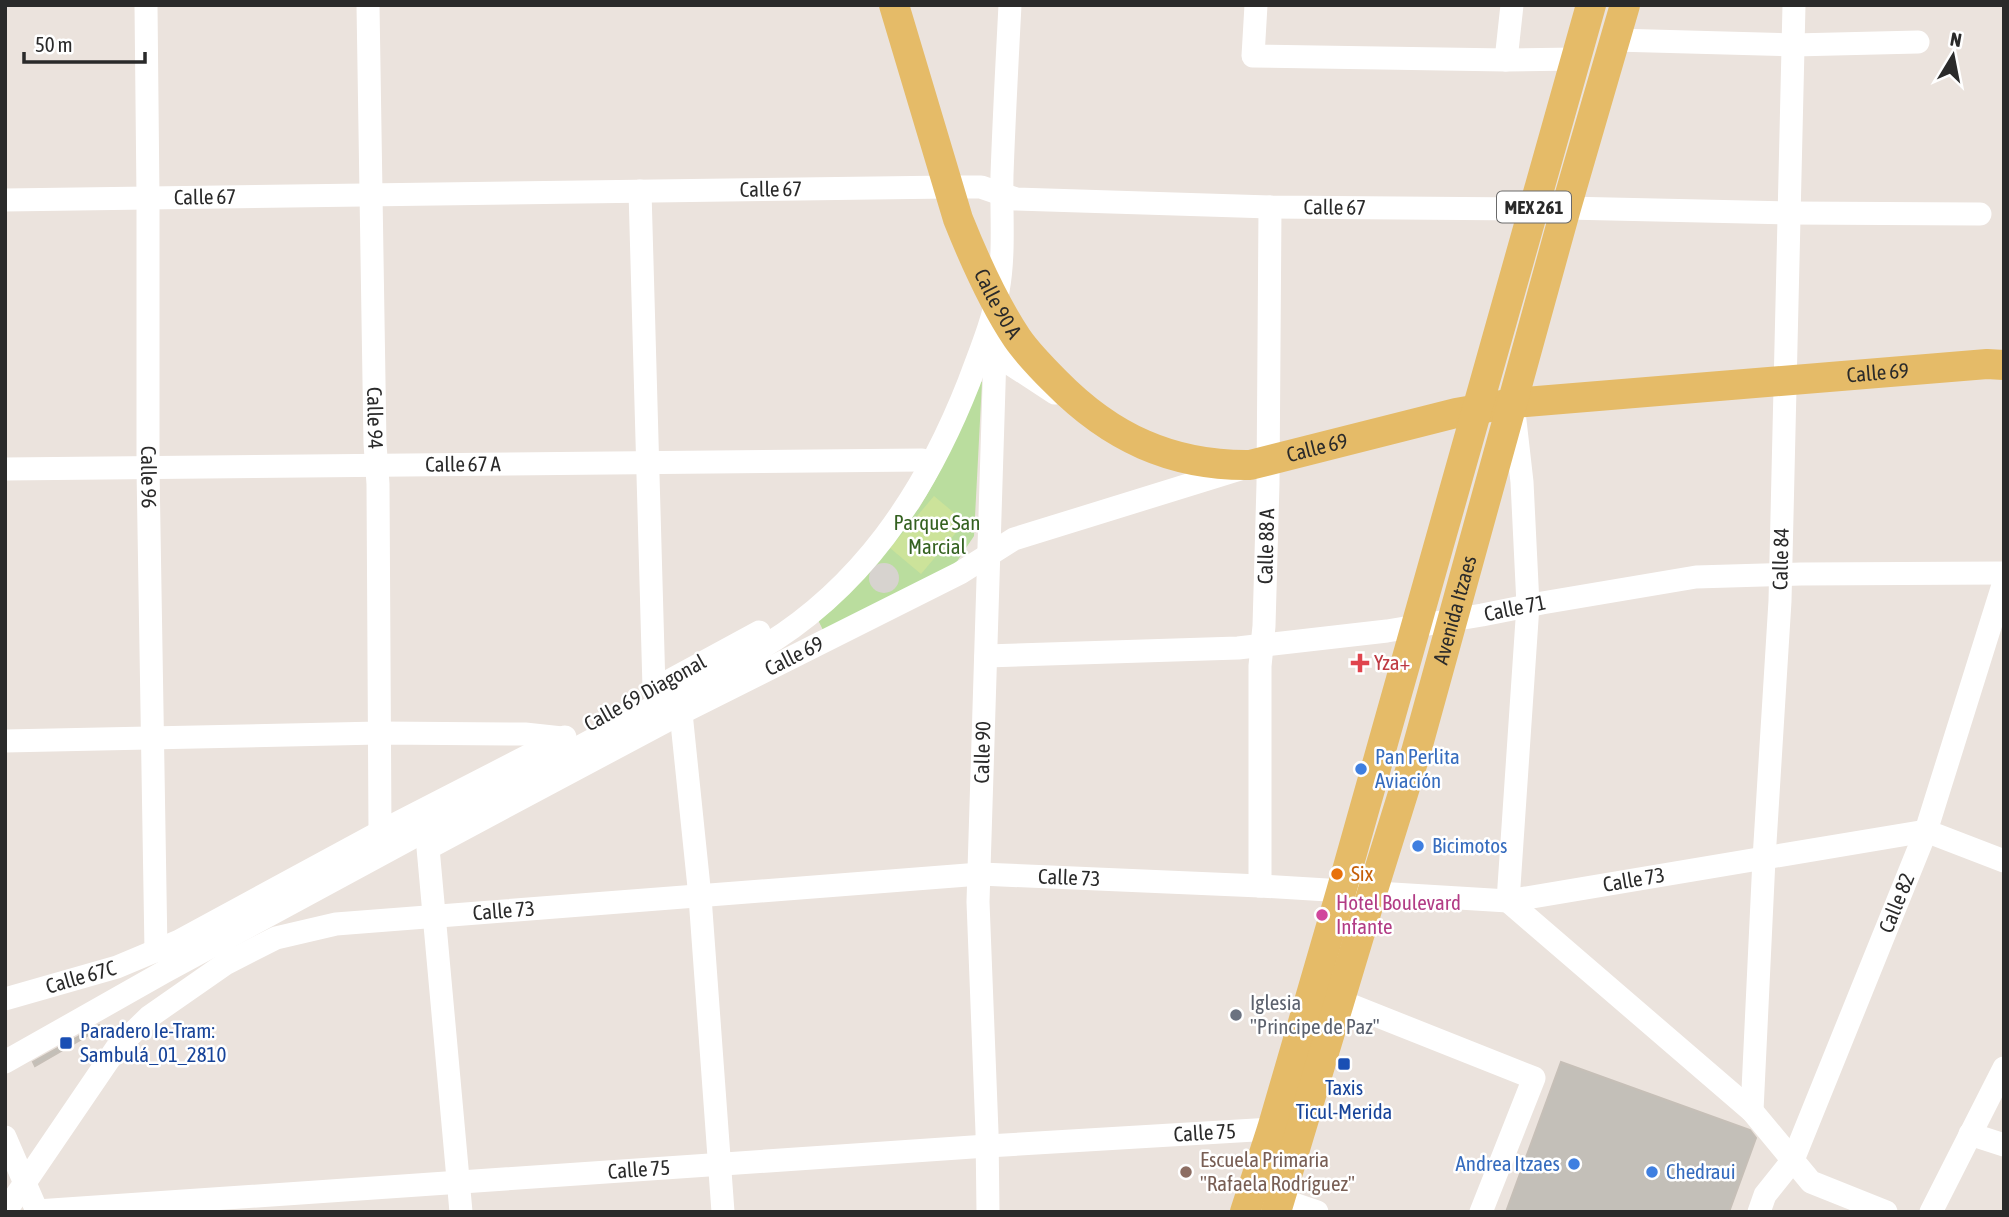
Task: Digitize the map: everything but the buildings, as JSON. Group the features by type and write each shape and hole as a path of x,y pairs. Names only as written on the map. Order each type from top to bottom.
{"main road":[{"name":"Calle 90 A","path":"894,5 958,219 993,301 1027,351 1065,391 1105,424 1127,438 1167,455 1205,463 1259,463"},
{"name":"Avenida Itzaes","path":"1249,1201 1341,892 1591,5"},
{"name":"Avenida Itzaes","path":"1278,1206 1371,892 1416,752 1566,208 1625,5"},
{"name":"Calle 69","path":"1259,463 1456,413 1513,403 1987,364 2004,365"}],"street":[{"name":"Calle 96","path":"146,5 148,469 156,951"},
{"name":"Calle 94","path":"368,5 380,832"},
{"path":"5,1062 753,653 811,614 844,585 873,552 913,495 937,454 984,343 1001,265 990,187 997,5"},
{"path":"990,187 1010,5"},
{"path":"1256,5 1253,56 1575,59"},
{"path":"1506,60 1512,5"},
{"name":"Calle 84","path":"1752,1111 1781,574 1794,5"},
{"path":"1615,40 1794,45 1918,42"},
{"name":"Calle 67","path":"5,200 990,187 1016,200 1270,207 1534,209"},
{"path":"640,191 654,688"},
{"name":"Calle 88 A","path":"1260,886 1260,666 1265,613 1259,463 1270,207"},
{"path":"1566,208 1980,214"},
{"name":"Calle 90","path":"988,1212 978,902 995,354 993,301"},
{"name":"Calle 69 Diagonal","path":"156,951 771,626 813,596 861,547 906,488 946,410 993,301"},
{"path":"995,354 1105,424"},
{"path":"1513,403 1522,482 1528,605 1508,901 1752,1111 1811,1182 1886,1212"},
{"name":"Calle 67 A","path":"5,470 922,460"},
{"name":"Calle 69","path":"434,916 428,848 681,713 948,579 1014,539 1259,463"},
{"name":"Calle 71","path":"986,656 1238,648 1416,627 1696,577 2004,573"},
{"name":"Calle 82","path":"1759,1212 1765,1195 1793,1160 1926,831 2004,582"},
{"path":"681,713 700,897 723,1212"},
{"path":"5,741 379,733 525,734 562,738"},
{"path":"1926,831 2004,861"},
{"name":"Calle 73","path":"5,1212 116,1049 149,1017 225,964 276,938 336,924 980,874 1260,886 1508,901 1926,831"},
{"path":"434,916 461,1212"},
{"name":"Calle 67C","path":"5,999 117,967 156,951"},
{"path":"117,967 149,1017"},
{"path":"1336,1014 1534,1078 1481,1212"},
{"path":"1931,1212 2004,1068"},
{"name":"Calle 75","path":"25,1182 37,1211 1272,1129"},
{"path":"1970,1134 2004,1145"},
{"path":"5,1137 25,1182"},
{"path":"1249,1201 1317,1212"}],"green space":[{"name":"Parque San Marcial","path":"980,381 974,536 956,563 823,630 818,620 919,508 945,462"},
{"path":"934,496 965,522 921,574 890,548"}],"shaded area":[{"path":"884,563 890,564 898,572 898,584 890,592 884,593 878,592 870,584 869,578 870,572 878,564"}],"place":[{"name":"Yza+","path":"1360,663"},
{"name":"Pan Perlita Aviación","path":"1361,769"},
{"name":"Bicimotos","path":"1418,846"},
{"name":"Six","path":"1337,874"},
{"name":"Hotel Boulevard Infante","path":"1322,915"},
{"name":"Iglesia \"Principe de Paz\"","path":"1236,1015"},
{"name":"Paradero Ie-Tram: Sambulá_01_2810","path":"66,1043"},
{"name":"Taxis Ticul-Merida","path":"1344,1064"},
{"name":"Andrea Itzaes","path":"1574,1164"},
{"name":"Escuela Primaria \"Rafaela Rodríguez\"","path":"1186,1172"},
{"name":"Chedraui","path":"1652,1172"}]}
